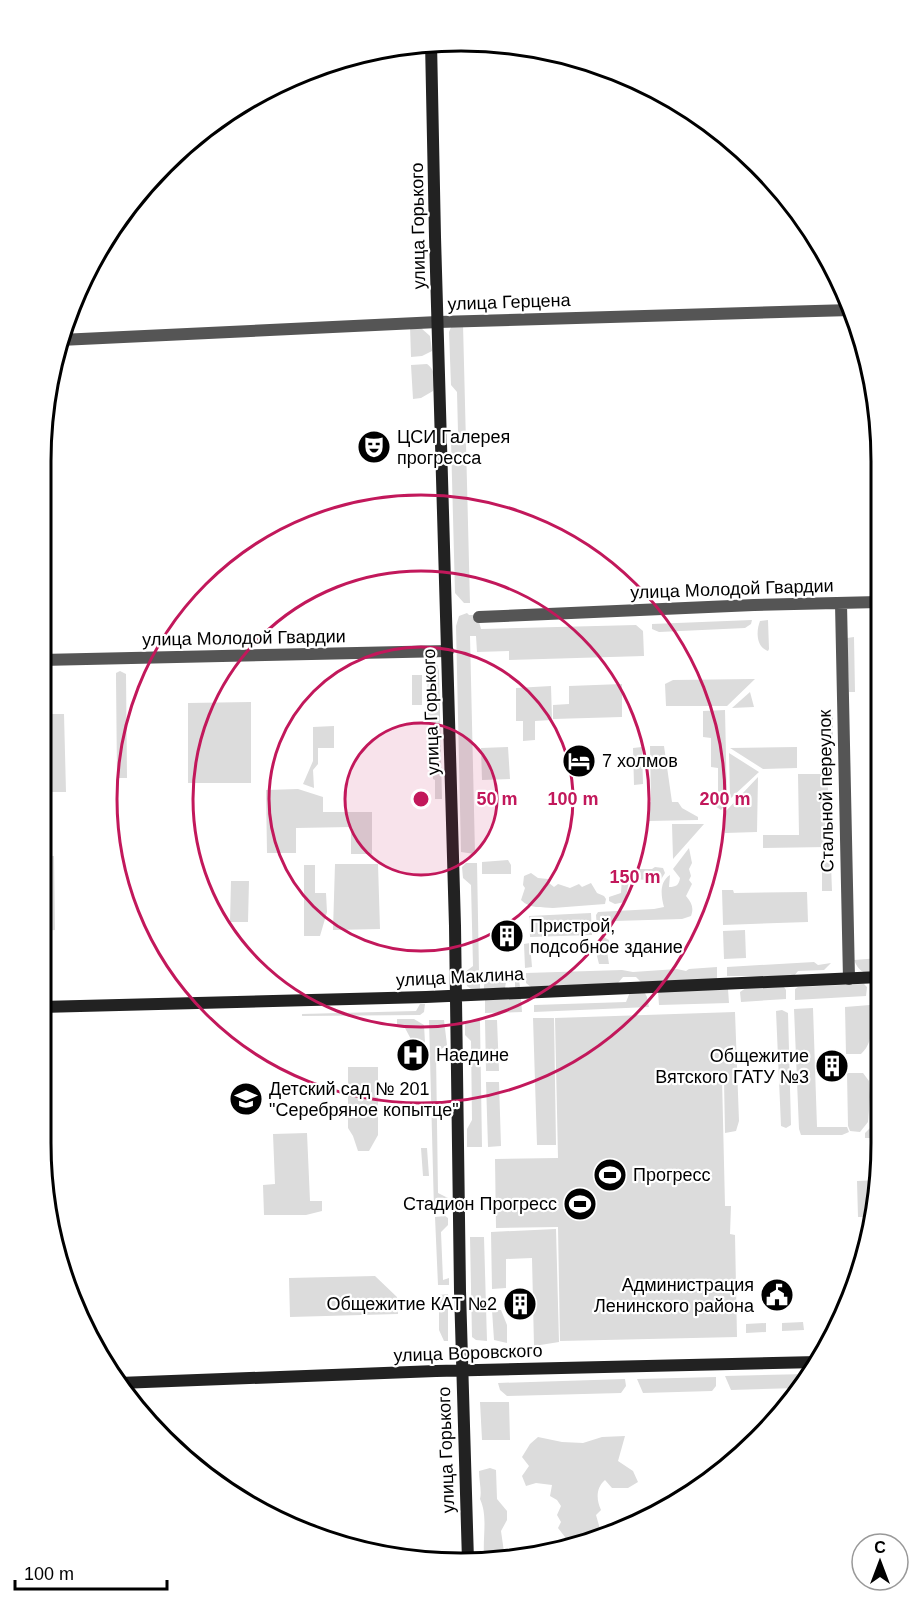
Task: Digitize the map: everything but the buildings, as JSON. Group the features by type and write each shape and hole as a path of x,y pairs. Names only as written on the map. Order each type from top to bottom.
{"street":[{"name":"улица Горького","path":"431,52 448,651 468,1553"},
{"name":"улица Герцена","path":"70,340 438,322 842,310"},
{"name":"улица Молодой Гвардии","path":"479,617 871,602"},
{"name":"Стальной переулок","path":"841,604 846,923 849,979"},
{"name":"улица Молодой Гвардии","path":"51,660 448,651"},
{"name":"улица Маклина","path":"51,1007 456,996 871,978"},
{"name":"улица Воровского","path":"128,1383 807,1362"}],"shaded area":[{"path":"463,324 470,603 464,603 455,593 451,441 458,432 457,392 451,385 449,332 451,327"},
{"path":"410,326 421,328 430,336 432,351 422,356 411,357"},
{"path":"427,364 433,373 433,391 421,398 413,399 411,365"},
{"path":"467,613 478,618 481,629 636,625 643,631 644,656 509,660 509,651 477,652 476,636 470,636 475,854 461,852 456,626 459,616"},
{"path":"752,620 751,624 745,628 659,632 652,629 652,624"},
{"path":"768,620 768,651 759,642 758,629 760,621"},
{"path":"854,637 855,692 849,692 847,638"},
{"path":"427,659 436,661 439,671 442,799 435,799 431,716 428,715"},
{"path":"120,671 126,674 127,778 117,778 116,673"},
{"path":"412,675 422,675 422,705 412,705"},
{"path":"755,679 727,706 666,706 665,684 673,680"},
{"path":"622,684 622,717 553,719 553,705 569,704 569,686"},
{"path":"551,686 552,720 535,721 535,740 523,741 523,721 516,721 516,688"},
{"path":"750,692 754,707 732,708"},
{"path":"251,702 251,783 188,783 188,703"},
{"path":"725,710 727,803 721,810 715,806 718,800 718,768 711,767 711,738 703,737 703,711"},
{"path":"821,713 833,715 833,740 822,742"},
{"path":"51,714 64,714 66,792 51,792"},
{"path":"334,726 334,748 318,748 318,764 313,770 314,788 303,784 313,761 313,727"},
{"path":"650,746 664,746 672,802 678,802 682,808 698,817 698,820 648,821 648,803 651,802"},
{"path":"508,747 510,779 482,780 481,748"},
{"path":"642,747 643,784 634,785 633,748"},
{"path":"797,747 797,768 763,769 730,748"},
{"path":"729,753 759,772 730,799"},
{"path":"798,774 828,774 828,847 763,848 763,835 799,835"},
{"path":"758,777 757,832 725,833 725,812"},
{"path":"298,789 323,797 323,812 372,812 372,854 351,854 351,827 296,828 296,853 267,853 266,790"},
{"path":"672,824 704,824 673,859"},
{"path":"689,848 692,863 689,869 691,876 689,880 692,884 686,896 692,906 691,916 682,919 614,921 610,922 612,926 607,930 597,928 596,915 598,912 664,907 662,885 670,875 669,887 678,884 680,878 673,869"},
{"path":"51,856 54,856 55,930 51,930"},
{"path":"508,860 511,865 511,874 482,874 482,862"},
{"path":"819,862 827,862 831,865 832,891 822,891 822,867 819,867"},
{"path":"466,863 477,863 479,972 465,972 473,966 471,885 463,878 462,867"},
{"path":"335,864 378,864 380,929 333,930"},
{"path":"304,865 315,865 315,893 326,893 327,912 320,936 304,936"},
{"path":"663,868 665,873 660,881 633,879 629,881 625,902 615,904 609,901 609,897 621,893 622,876 633,875 636,869"},
{"path":"531,873 538,878 548,879 554,887 558,884 570,888 579,884 582,887 591,883 597,893 606,899 605,904 553,908 528,905 521,900 525,888 524,876"},
{"path":"231,881 249,881 248,922 230,922"},
{"path":"722,890 733,890 734,893 807,892 808,922 723,925"},
{"path":"591,913 592,935 530,937 529,916"},
{"path":"745,930 746,958 724,959 723,931"},
{"path":"602,936 609,940 607,951 609,964 599,964 597,956 599,945 596,942"},
{"path":"530,943 532,967 525,968 524,944"},
{"path":"871,959 871,973 858,968 854,960"},
{"path":"814,962 818,965 831,963 824,970 798,971 794,976 727,976 727,967"},
{"path":"717,967 717,979 642,983 636,977 623,977 618,983 531,987 526,983 526,973 622,970 633,972 677,969 686,971"},
{"path":"518,973 520,987 515,987 515,982 506,982 505,988 484,989 484,975"},
{"path":"465,975 480,975 480,989 471,989 467,986"},
{"path":"864,984 867,987 866,996 795,1000 795,989 798,987"},
{"path":"784,987 786,999 741,1002 740,992 746,988"},
{"path":"728,989 729,1003 659,1005 658,992"},
{"path":"644,991 649,1007 534,1012 534,1005 626,1002 630,992"},
{"path":"521,998 522,1012 485,1013 485,999"},
{"path":"420,1004 425,1004 424,1012 420,1015 302,1016 302,1014 416,1011"},
{"path":"870,1005 871,1031 868,1043 861,1054 846,1054 845,1007"},
{"path":"813,1008 817,1127 847,1127 849,1132 842,1135 801,1135 799,1129 794,1009"},
{"path":"782,1010 788,1013 791,1125 786,1128 781,1126 776,1011"},
{"name":"Прогресс","path":"735,1012 739,1121 736,1131 725,1133 724,1080 722,1078 725,1206 731,1206 730,1234 735,1235 737,1337 560,1341 558,1227 496,1228 495,1159 558,1158 555,1018"},
{"path":"533,1018 554,1018 556,1145 537,1145"},
{"path":"397,1019 414,1019 424,1025 425,1043 413,1043 405,1028 397,1027"},
{"path":"429,1020 444,1020 447,1045 436,1053 438,1193 448,1198 448,1204 445,1208 437,1210 434,1210"},
{"path":"485,1020 497,1020 499,1071 486,1071"},
{"path":"465,1021 480,1021 482,1147 467,1147 467,1129 472,1120 471,1041 465,1035"},
{"path":"348,1067 378,1067 378,1135 369,1151 358,1151 348,1128"},
{"path":"847,1073 863,1073 869,1081 868,1122 860,1132 850,1131 848,1126"},
{"path":"486,1082 499,1082 501,1146 488,1147"},
{"path":"871,1128 871,1138 865,1138 865,1133"},
{"path":"307,1133 310,1201 322,1201 322,1211 306,1215 264,1215 263,1185 275,1184 273,1134"},
{"path":"421,1148 427,1148 429,1176 423,1176"},
{"path":"869,1180 864,1217 858,1217 857,1181"},
{"path":"435,1217 448,1218 448,1225 441,1232 443,1280 449,1278 449,1285 438,1285"},
{"path":"556,1229 559,1342 534,1346 532,1258 506,1259 506,1288 492,1289 491,1232"},
{"path":"470,1237 484,1237 487,1341 476,1340 472,1337"},
{"path":"375,1276 397,1297 398,1314 290,1317 289,1278"},
{"path":"448,1294 448,1341 444,1341 439,1330 439,1295"},
{"path":"492,1310 501,1310 507,1325 507,1343 494,1340"},
{"path":"803,1322 804,1330 782,1331 782,1323"},
{"path":"766,1323 766,1332 746,1333 746,1324"},
{"path":"800,1374 789,1388 731,1390 725,1376"},
{"path":"716,1377 716,1386 712,1391 643,1393 637,1379"},
{"path":"625,1379 626,1386 621,1393 507,1396 500,1390 498,1383"},
{"path":"480,1402 509,1402 510,1440 482,1440"},
{"path":"625,1436 618,1461 633,1471 638,1482 628,1488 612,1488 605,1480 598,1494 601,1510 596,1515 600,1529 564,1540 565,1537 558,1528 561,1522 557,1515 561,1506 550,1496 552,1485 536,1483 526,1486 522,1476 529,1466 522,1457 530,1444 538,1437 583,1443 602,1437"},
{"path":"490,1468 496,1470 497,1499 507,1511 507,1520 501,1531 504,1550 484,1552 484,1514 480,1499 479,1471"}],"place":[{"name":"ЦСИ Галерея прогресса","path":"374,447"},
{"name":"7 холмов","path":"579,761"},
{"name":"Пристрой, подсобное здание","path":"507,936"},
{"name":"Наедине","path":"413,1055"},
{"name":"Общежитие Вятского ГАТУ №3","path":"832,1066"},
{"name":"Детский сад № 201 \"Серебряное копытце\"","path":"246,1099"},
{"name":"Прогресс","path":"610,1175"},
{"name":"Стадион Прогресс","path":"580,1204"},
{"name":"Администрация Ленинского района","path":"777,1295"},
{"name":"Общежитие КАТ №2","path":"520,1304"}]}
